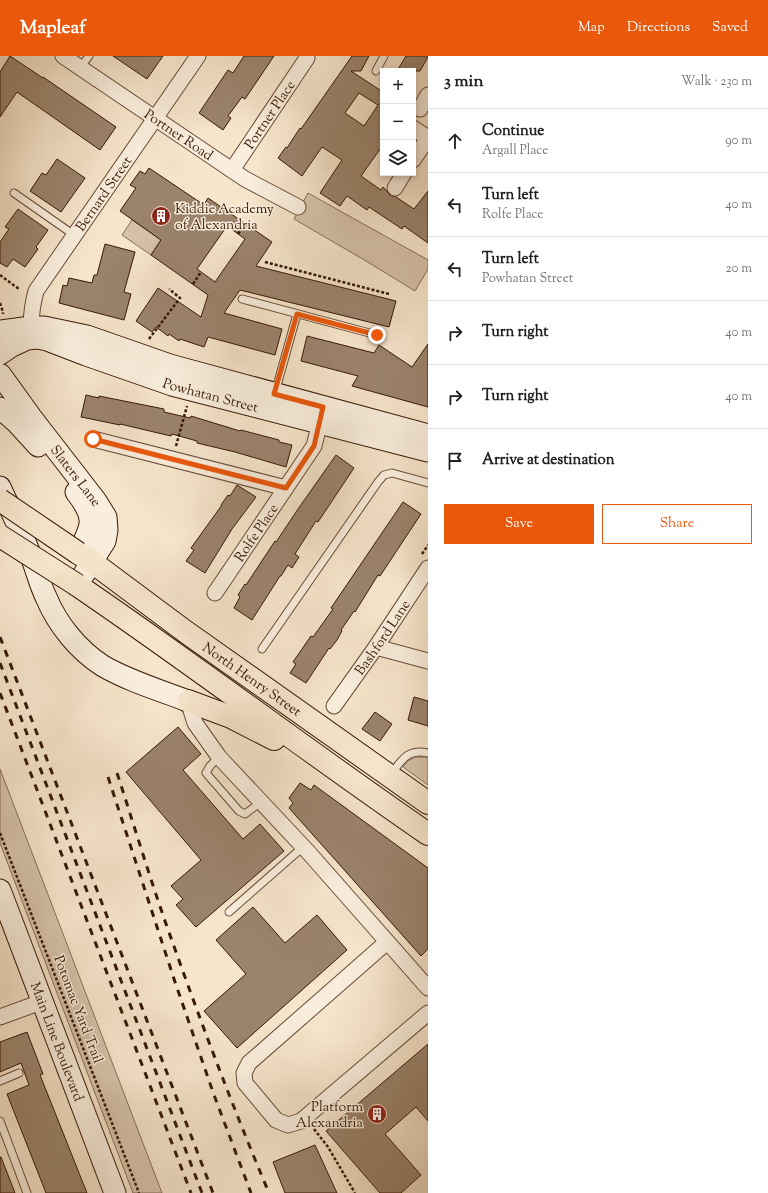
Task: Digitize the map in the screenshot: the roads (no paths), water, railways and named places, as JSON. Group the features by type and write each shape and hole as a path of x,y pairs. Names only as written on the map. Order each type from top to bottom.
{"highway":[{"name":"North Henry Street","path":"0,500 85,557 186,632 428,802"},
{"name":"North Henry Street","path":"0,536 77,585 204,674 344,776 428,834"},
{"path":"188,701 231,717 261,731 344,776"}],"street":[{"name":"Portner Road","path":"63,56 84,62 155,119 245,179 298,207"},
{"name":"Bernard Street","path":"32,332 32,307 36,291 198,56"},
{"name":"Portner Place","path":"232,170 308,58"},
{"path":"420,109 428,95"},
{"path":"416,130 428,138 416,156"},
{"path":"395,188 402,176"},
{"name":"Powhatan Street","path":"1,324 32,332 57,329 87,336 272,402 321,415 428,451"},
{"name":"Powhatan Street","path":"0,354 32,332"},
{"name":"Powhatan Street","path":"32,332 38,338 172,385 272,402"},
{"name":"Slaters Lane","path":"0,374 31,417 102,508 106,517 107,530 105,541 85,557"},
{"name":"Slaters Lane","path":"0,408 33,440 84,502 91,525 88,533 85,557 77,585"},
{"name":"Powhatan Street","path":"321,415 428,435"},
{"name":"Rolfe Place","path":"215,593 314,446 321,415"},
{"path":"93,439 286,488"},
{"path":"0,487 32,559 46,597 57,619 70,638 86,654 124,677 188,701 195,723 219,757 303,847 428,988"},
{"name":"Bashford Lane","path":"334,706 428,568"},
{"path":"376,646 428,661"},
{"name":"Main Line Boulevard","path":"0,890 115,1193"},
{"path":"387,942 249,1064 244,1073 245,1084 276,1120 288,1124 301,1121 428,1013"},
{"path":"0,1017 42,1002"}],"lane":[{"path":"376,71 384,56"},
{"path":"14,193 74,235"},
{"path":"242,299 377,335"},
{"path":"272,402 297,314"},
{"path":"262,649 378,482 384,476 392,473 428,483"},
{"path":"390,776 402,759 412,752 422,752 428,754"},
{"path":"219,757 210,766 206,773 208,777 240,811 245,814 261,802"},
{"path":"230,912 303,847"},
{"path":"0,1081 19,1073"},
{"path":"0,1121 27,1193"}],"railway":[{"path":"0,637 213,1193"},
{"path":"0,663 202,1193"},
{"path":"0,693 191,1193"},
{"path":"117,773 159,903 189,989 269,1193"},
{"path":"108,777 175,982 214,1095 251,1193"}],"place":[{"name":"Kiddie Academy of Alexandria","path":"161,216"},
{"name":"Platform Alexandria","path":"377,1114"}]}
